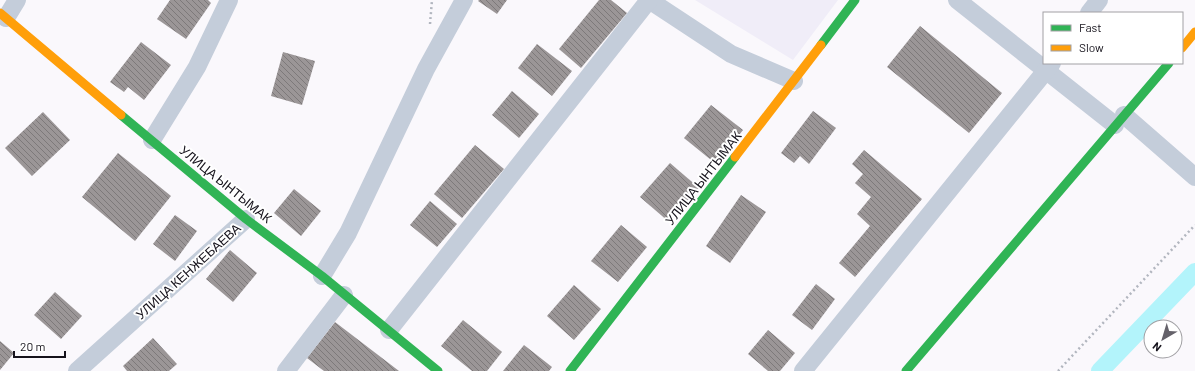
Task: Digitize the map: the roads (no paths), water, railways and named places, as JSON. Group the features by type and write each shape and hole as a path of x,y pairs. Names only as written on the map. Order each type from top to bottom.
{"street":[{"path":"3,15 17,0"},
{"path":"152,140 197,67 229,0"},
{"path":"322,276 348,233 426,69 464,0"},
{"path":"388,330 649,0 731,54 794,82"},
{"name":"УЛИЦА ЫНТЫМАК","path":"570,371 794,82 855,0"},
{"path":"957,0 1043,63"},
{"path":"1090,12 1099,0"},
{"name":"УЛИЦА ЫНТЫМАК","path":"3,15 246,219 322,276 438,371"},
{"path":"1183,47 1195,32"},
{"path":"906,371 1168,64"},
{"path":"803,371 1049,67 1195,177"},
{"name":"УЛИЦА КЕНЖЕБАЕВА","path":"77,371 246,219"},
{"path":"286,371 344,295"}],"waterway":[{"path":"1100,371 1195,272"}]}
